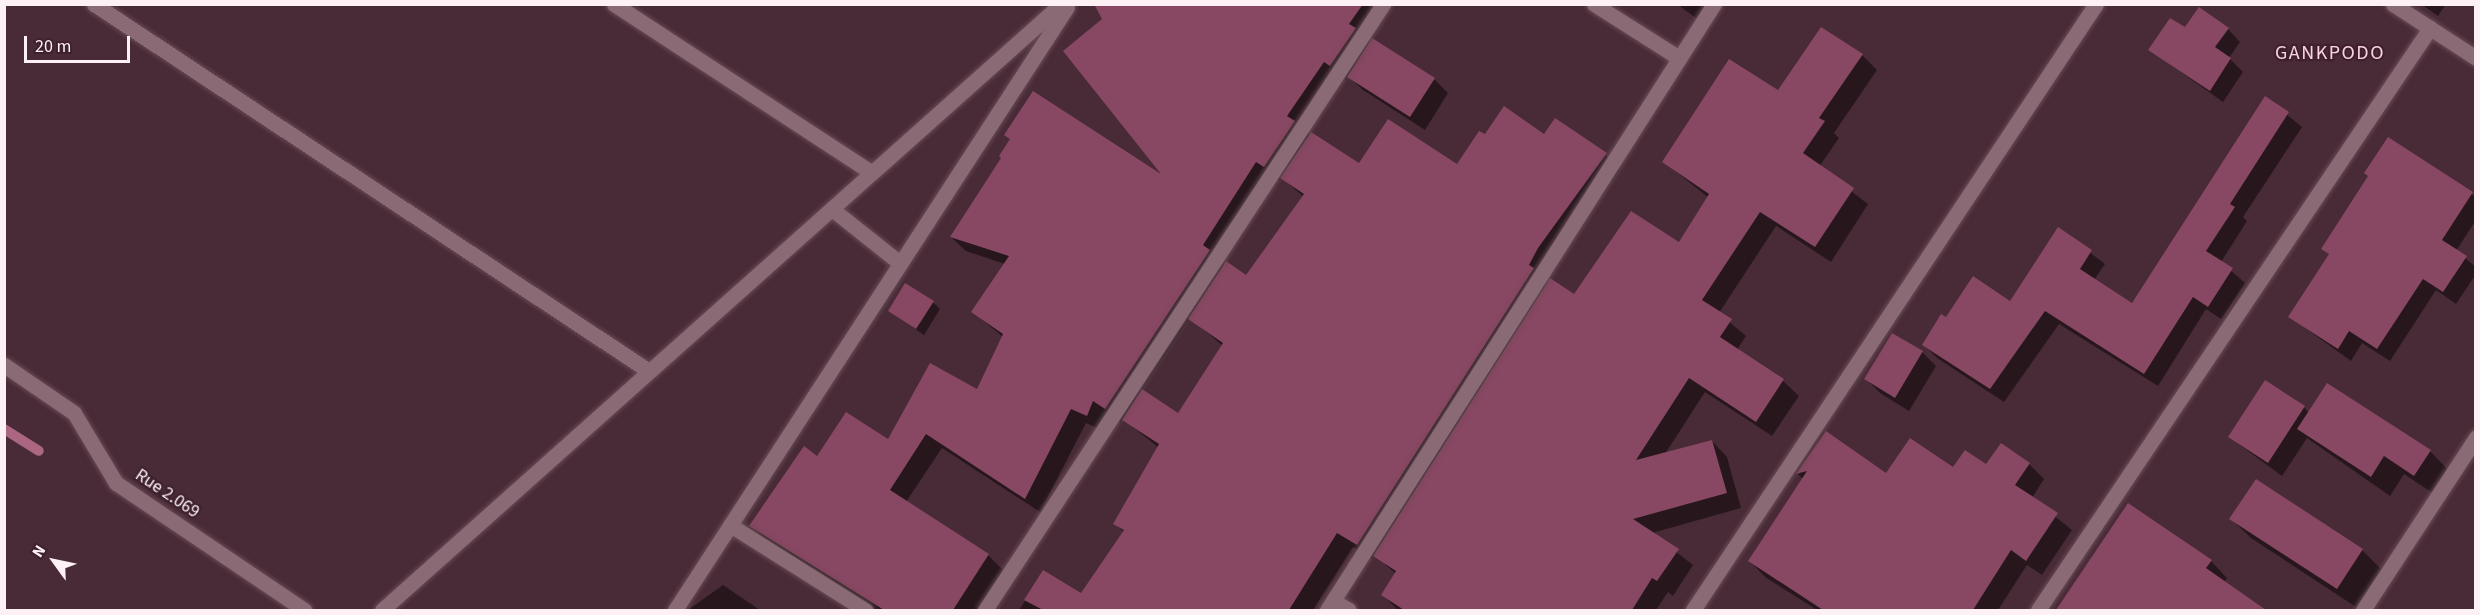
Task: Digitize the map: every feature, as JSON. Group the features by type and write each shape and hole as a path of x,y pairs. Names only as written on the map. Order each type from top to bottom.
{"street":[{"path":"94,4 649,372"},
{"path":"614,4 872,173"},
{"path":"382,610 1061,4"},
{"path":"675,610 1068,4"},
{"path":"985,610 1383,4"},
{"path":"1594,4 1679,58"},
{"path":"1349,610 1330,606 1714,4"},
{"path":"1693,610 2096,4"},
{"path":"2393,4 2475,58"},
{"path":"2038,610 2430,28"},
{"path":"832,209 900,263"},
{"name":"Rue 2.069","path":"4,365 74,412 116,483 304,610"},
{"path":"2363,610 2475,437"},
{"path":"730,525 865,610"}],"building":[{"path":"1094,4 1363,4 1349,24 1356,28 1330,66 1324,62 1287,116 1295,121 1264,167 1256,162 1203,245 1210,250 1105,409 1093,401 1087,416 1071,409 1025,499 926,434 890,490 989,554 953,610 884,610 749,526 804,446 817,456 846,412 888,439 930,363 977,389 1003,334 971,312 1009,256 950,237 1001,158 999,156 1010,139 1004,135 1033,91 1161,174 1063,51 1102,19"},
{"path":"2199,7 2229,28 2215,47 2231,58 2210,91 2148,50 2170,18 2185,27"},
{"path":"1821,27 1863,54 1819,118 1825,121 1803,153 1854,188 1815,247 1760,212 1702,300 1732,319 1720,337 1784,379 1756,422 1689,378 1636,460 1712,440 1727,493 1633,519 1679,549 1657,581 1652,578 1632,610 1404,610 1381,595 1396,571 1373,556 1550,278 1574,294 1631,211 1679,242 1709,194 1662,162 1729,59 1778,90"},
{"path":"1372,38 1435,78 1410,117 1347,77"},
{"path":"2265,96 2289,112 2230,204 2235,207 2206,251 2233,268 2208,307 2193,297 2144,374 2045,311 1990,389 1922,345 1941,314 1946,317 1973,276 2010,301 2058,227 2092,250 2080,269 2132,303"},
{"path":"1504,106 1544,134 1555,118 1607,153 1538,248 1529,265 1534,268 1357,545 1337,533 1289,610 1043,610 1024,600 1043,570 1081,593 1124,530 1113,524 1159,444 1122,420 1142,389 1178,413 1223,343 1188,319 1226,261 1246,275 1304,194 1280,178 1311,132 1359,163 1388,119 1457,164 1479,131 1485,134"},
{"path":"2388,137 2473,192 2442,240 2467,256 2443,292 2423,279 2377,349 2349,331 2338,349 2288,317 2329,254 2321,249 2368,176 2364,173"},
{"path":"905,283 934,301 916,329 888,311"},
{"path":"1892,333 1923,351 1895,398 1864,379"},
{"path":"2265,380 2305,406 2268,463 2228,437"},
{"path":"2327,383 2431,450 2414,476 2384,456 2371,477 2297,429"},
{"path":"1826,431 1886,473 1910,438 1953,467 1965,450 1986,464 2001,443 2030,463 2015,485 2058,513 2026,561 2011,550 1973,610 1823,610 1748,561 1807,471 1796,474"},
{"path":"2256,479 2363,549 2337,589 2229,519"},
{"path":"2128,503 2212,560 2206,568 2266,610 2056,610"}],"waterway":[{"path":"4,429 39,451"}],"district":[{"name":"GANKPODO","path":"2330,53"}]}
